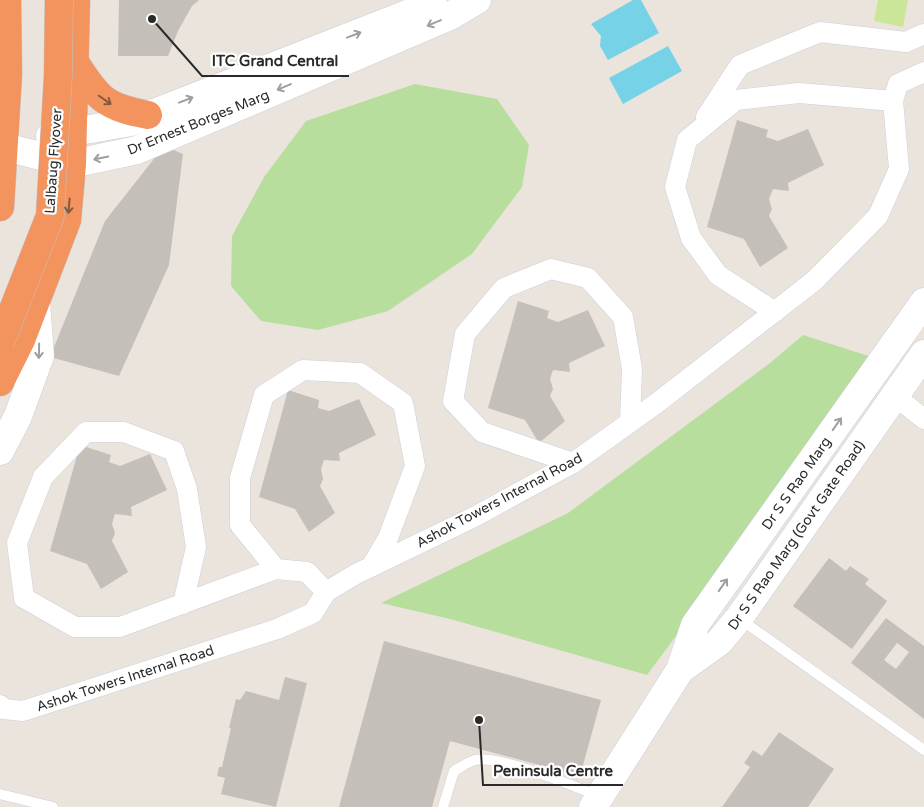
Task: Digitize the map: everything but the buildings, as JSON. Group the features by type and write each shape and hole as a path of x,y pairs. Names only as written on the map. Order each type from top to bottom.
{"highway":[{"name":"Lalbaug Flyover","path":"0,317 38,218 46,83 46,0"},
{"name":"Lalbaug Flyover","path":"0,343 50,216 58,76 59,0"},
{"path":"0,382 21,340 67,220 72,164 76,64 76,0"},
{"path":"0,207 8,74 5,3"},
{"path":"76,64 93,90 106,102 126,110 140,119"}],"main road":[{"name":"Dr Ernest Borges Marg","path":"4,147 73,130 140,119 440,0"},
{"name":"Dr Ernest Borges Marg","path":"4,147 72,164 137,150 450,16 477,0"},
{"path":"137,150 140,119"},
{"path":"0,451 18,416 40,356 36,302"},
{"name":"Dr S S Rao Marg","path":"680,670 695,625 924,302"},
{"name":"Dr S S Rao Marg (Govt Gate Road)","path":"596,802 680,670 719,642 739,618 924,354"}],"street":[{"path":"697,131 740,65 820,32 906,42 924,34"},
{"path":"775,312 718,275 691,238 675,187 687,140 736,100 799,93 893,101 898,84 924,72"},
{"name":"Ashok Towers Internal Road","path":"0,705 4,709 23,712 277,629 313,613 326,592 474,517 573,463 630,422 814,281 878,216 899,169 893,101"},
{"path":"573,463 482,432 453,401 465,334 504,288 551,269 588,278 623,318 632,369 630,422"},
{"path":"276,569 240,525 240,478 264,395 303,370 360,374 403,403 415,466 388,538 371,568"},
{"path":"895,396 924,419"},
{"path":"184,604 196,547 187,489 174,451 124,432 86,432 43,477 17,543 24,598 75,627 120,627 184,604 276,569 307,572 326,592"}],"lane":[{"path":"739,618 924,750"},
{"path":"443,807 454,771 476,760 493,761 526,768 596,802"},
{"path":"0,794 41,806 53,807"}],"green space":[{"path":"878,0 908,0 903,27 874,21"},
{"path":"415,84 497,99 529,145 522,187 472,254 388,311 318,330 261,321 231,286 232,236 264,177 306,121"},
{"path":"803,335 881,360 647,675 450,619 381,603 568,513 770,363"}],"water":[{"path":"633,0 641,0 659,33 608,60 600,46 601,36 591,24"},
{"path":"668,46 682,71 623,104 609,78"}],"place":[{"name":"ITC Grand Central","path":"152,19"},
{"name":"Peninsula Centre","path":"479,720"}]}
